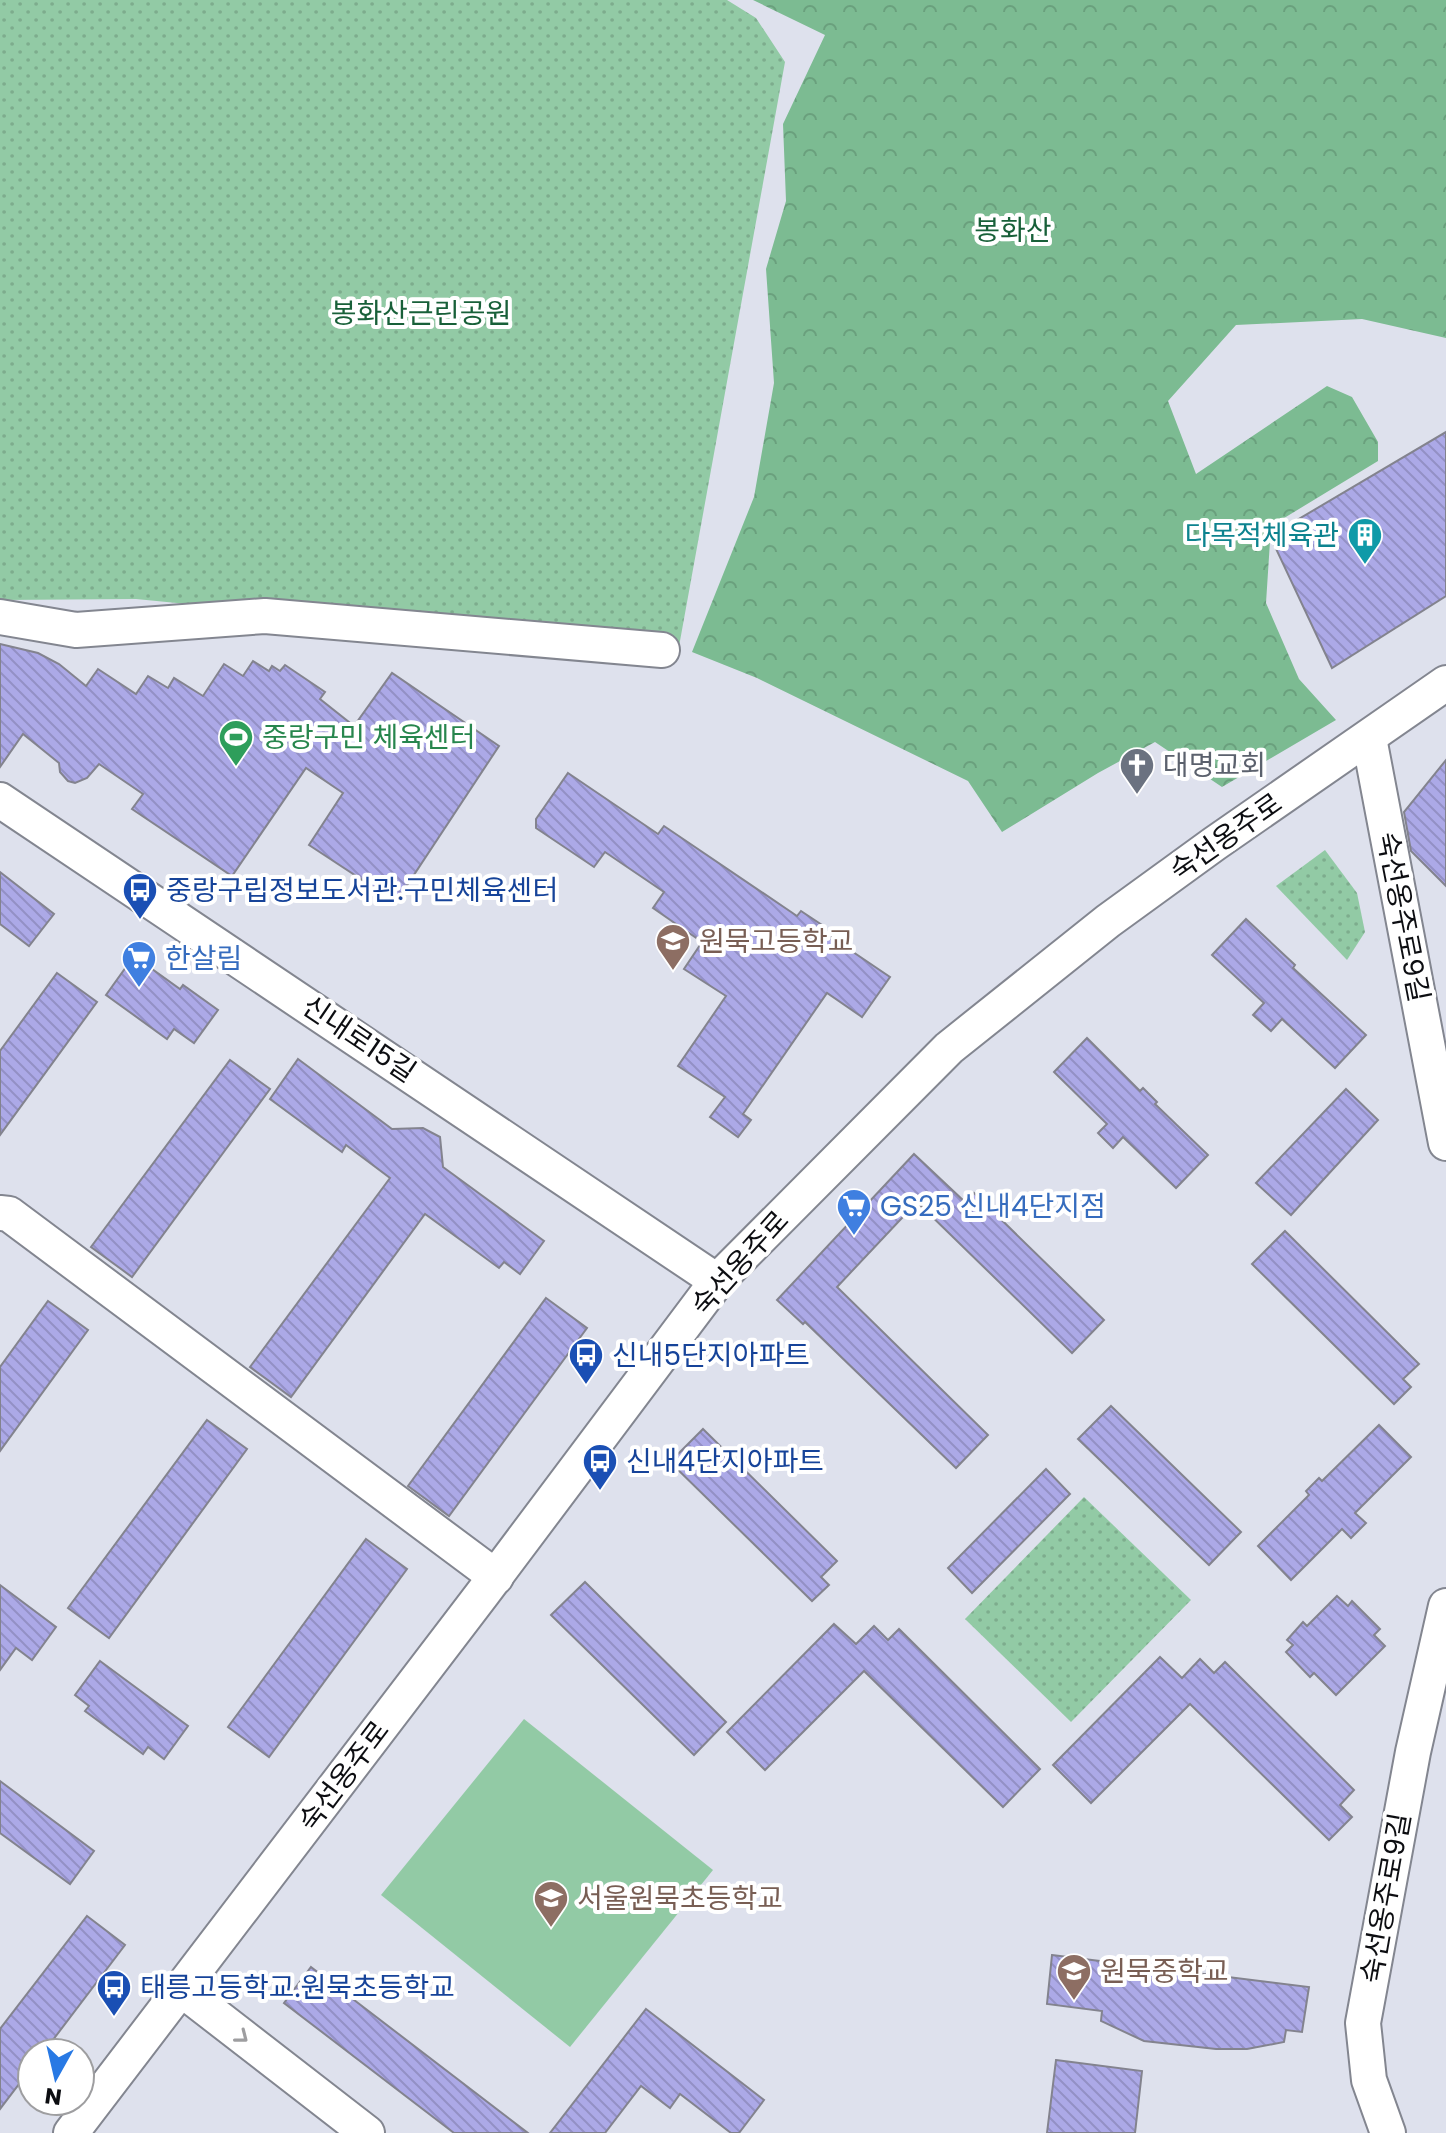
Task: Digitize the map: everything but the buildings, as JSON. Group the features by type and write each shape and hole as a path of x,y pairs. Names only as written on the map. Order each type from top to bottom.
{"street":[{"path":"0,617 76,630 265,616 662,650"},
{"name":"숙선옹주로","path":"89,2127 181,1989 496,1577 717,1281 949,1048 1108,921 1446,683"},
{"name":"숙선옹주로9길","path":"1369,738 1446,1143"},
{"name":"신내로15길","path":"0,800 717,1281"},
{"path":"3,1218 496,1577"},
{"name":"숙선옹주로9길","path":"1388,2133 1369,2080 1363,2023 1413,1752 1446,1606"},
{"name":"숙선옹주로9길","path":"1435,1662 1446,1695"},
{"path":"181,1989 367,2133"}],"green space":[{"name":"봉화산근린공원","path":"0,0 727,0 756,18 785,62 678,652 136,599 0,600"},
{"name":"봉화산","path":"753,0 1446,0 1446,338 1362,319 1236,325 1168,401 1196,474 1327,386 1352,397 1378,442 1378,461 1271,526 1266,603 1299,679 1336,720 1222,787 1155,742 1002,832 968,781 757,678 692,652 754,497 774,383 766,269 786,201 783,124 825,35"},
{"path":"1325,850 1357,893 1365,932 1347,960 1276,886"},
{"path":"1084,1497 1191,1600 1071,1722 965,1619"},
{"path":"524,1719 713,1870 570,2047 381,1895"}],"place":[{"name":"다목적체육관","path":"1365,566"},
{"name":"중랑구민 체육센터","path":"236,768"},
{"name":"대명교회","path":"1137,796"},
{"name":"중랑구립정보도서관.구민체육센터","path":"140,921"},
{"name":"원묵고등학교","path":"673,972"},
{"name":"한살림","path":"139,989"},
{"name":"GS25 신내4단지점","path":"854,1237"},
{"name":"신내5단지아파트","path":"586,1386"},
{"name":"신내4단지아파트","path":"600,1492"},
{"name":"서울원묵초등학교","path":"551,1929"},
{"name":"원묵중학교","path":"1074,2002"},
{"name":"태릉고등학교.원묵초등학교","path":"114,2018"}]}
